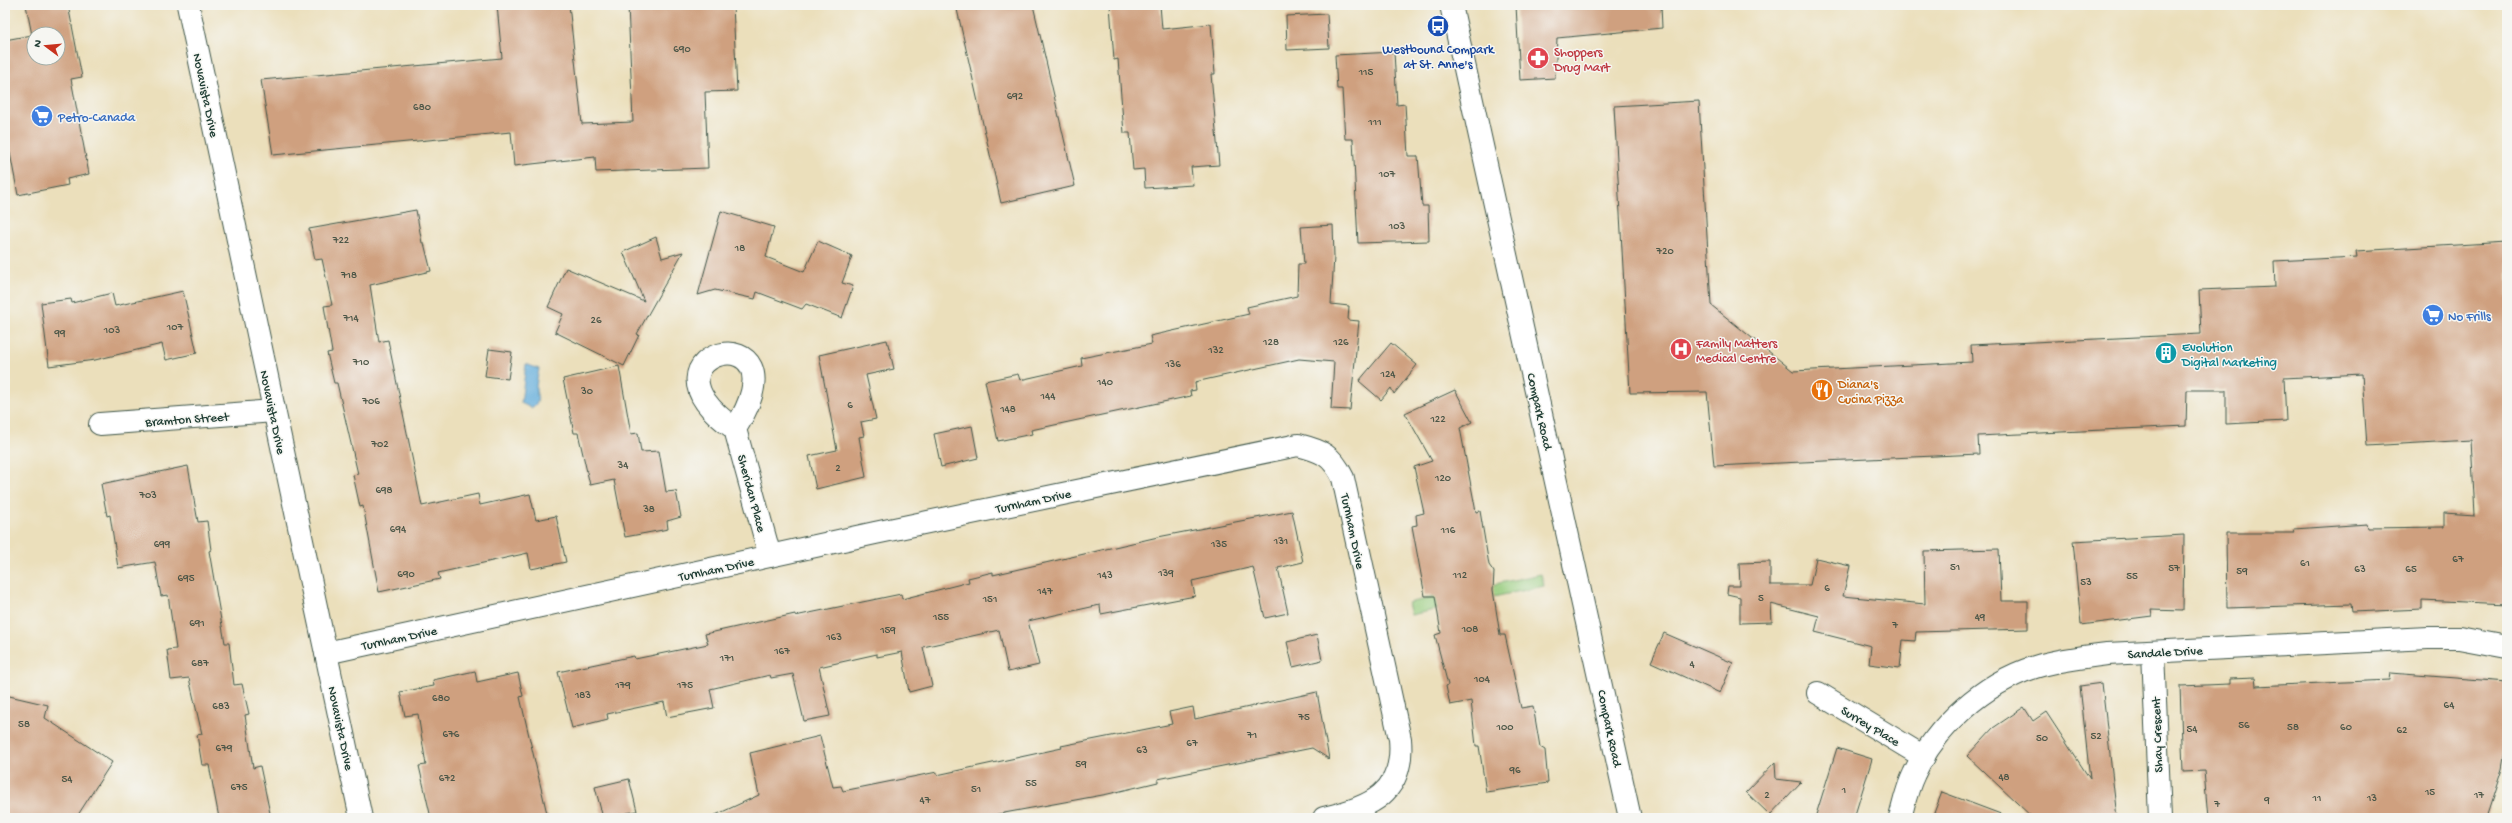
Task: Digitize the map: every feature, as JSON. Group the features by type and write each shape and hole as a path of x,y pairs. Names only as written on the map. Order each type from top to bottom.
{"street":[{"name":"Novavista Drive","path":"188,5 361,818"},
{"name":"Compark Road","path":"1451,5 1630,818"},
{"name":"Bramton Street","path":"100,424 274,410"},
{"name":"Sheridan Place","path":"735,429 770,556"},
{"name":"Turnham Drive","path":"326,653 770,556 1286,446 1298,445 1325,454 1336,464 1343,478 1400,739 1402,757 1398,774 1390,787 1368,806 1350,813 1324,818"},
{"name":"Sandale Drive","path":"1900,818 1914,774 1948,723 1974,700 2007,679 2034,668 2067,659 2153,652 2428,638 2459,638 2507,647"},
{"name":"Shay Crescent","path":"2153,652 2160,818"},
{"name":"Surrey Place","path":"1818,692 1924,757"}],"green space":[{"path":"1541,574 1544,586 1411,615 1408,603"}],"water":[{"path":"526,364 539,369 536,387 537,402 531,408 521,403"}],"building":[{"name":"Petro-Canada","path":"26,5 68,5 82,77 71,79 89,174 67,179 68,185 18,195 10,153 5,154 5,40 26,36 26,66 66,66 66,26 30,26"},
{"path":"497,5 569,5 582,124 633,122 628,5 733,5 737,91 705,92 708,168 596,172 595,157 514,166 511,132 273,155 261,80 502,58"},
{"path":"956,5 1033,5 1075,186 1001,203"},
{"path":"1110,5 1160,5 1162,29 1211,24 1215,74 1211,74 1219,165 1191,167 1193,185 1145,188 1144,169 1133,170 1130,133 1124,133 1118,59 1114,60"},
{"name":"Shoppers Drug Mart","path":"1516,5 1661,5 1662,28 1557,38 1555,78 1520,80"},
{"path":"1327,14 1329,48 1287,50 1286,16"},
{"path":"1394,52 1397,105 1405,104 1408,156 1418,156 1422,206 1428,206 1429,241 1358,243 1353,139 1345,139 1342,89 1337,89 1335,55"},
{"path":"1699,101 1711,305 1793,371 1972,362 1971,345 2201,334 2199,290 2275,287 2274,261 2357,257 2356,251 2507,242 2507,604 2422,600 2422,609 2352,612 2351,604 2227,608 2226,533 2295,533 2294,529 2367,524 2368,528 2444,527 2444,513 2475,515 2471,440 2367,446 2362,374 2284,378 2286,421 2226,424 2226,390 2187,390 2186,426 1978,436 1979,454 1714,466 1707,392 1630,393 1614,106"},
{"path":"416,210 422,243 424,243 431,271 370,285 379,342 388,340 422,506 478,494 480,505 530,494 536,520 556,516 566,562 531,569 528,553 438,573 440,579 379,592 363,506 360,507 353,475 358,474 337,383 334,383 327,353 332,352 324,306 332,305 322,259 315,260 309,229"},
{"path":"721,211 774,227 766,257 804,272 818,241 852,256 842,283 853,286 842,318 806,304 802,309 757,292 755,299 715,290 698,295"},
{"path":"1333,225 1334,257 1331,304 1349,306 1348,320 1359,321 1350,410 1331,409 1334,362 1299,359 1195,382 1196,390 1190,391 1191,396 1031,430 1032,434 998,441 985,381 1018,374 1020,380 1082,366 1081,358 1152,344 1150,336 1249,314 1247,307 1297,296 1298,264 1304,264 1301,227"},
{"path":"656,237 662,258 683,252 637,334 639,335 624,366 555,332 563,314 548,307 566,268 644,301 623,252"},
{"path":"183,291 197,353 166,360 162,344 95,360 49,366 41,303 71,299 72,303 112,293 115,306"},
{"path":"887,340 894,369 866,375 876,419 861,422 864,436 859,437 866,477 816,489 809,456 837,450 819,355"},
{"path":"1391,343 1417,365 1394,394 1391,388 1381,400 1359,381"},
{"path":"489,349 512,352 508,379 485,376"},
{"path":"619,366 631,434 638,433 641,452 659,451 666,492 676,491 681,517 667,521 668,529 625,537 614,480 590,485 578,433 574,433 563,379"},
{"path":"1455,390 1472,422 1460,428 1476,512 1480,511 1489,565 1494,572 1493,590 1500,635 1505,635 1521,708 1533,706 1540,747 1545,750 1548,783 1486,792 1479,746 1476,746 1471,701 1450,705 1446,686 1448,685 1435,635 1441,633 1435,596 1425,596 1412,526 1417,525 1416,515 1424,513 1414,467 1432,461 1405,413"},
{"path":"972,426 978,458 941,467 934,434"},
{"path":"188,466 198,522 207,521 211,550 209,551 225,643 229,643 234,685 242,684 249,714 245,715 253,768 260,766 271,818 219,818 209,765 202,765 197,735 202,734 189,678 171,680 167,650 176,649 168,595 161,596 155,562 118,568 110,515 107,516 101,484"},
{"path":"1292,511 1303,562 1278,568 1288,613 1265,618 1253,567 1192,581 1195,596 1101,614 1100,605 1028,621 1039,665 1008,672 999,630 923,647 932,686 909,692 902,652 877,657 877,654 819,667 830,716 804,721 793,674 771,678 770,675 710,689 714,708 667,717 664,702 607,714 608,719 572,728 558,672 634,656 635,659 708,644 705,634 795,614 795,616 901,594 902,599 969,582 968,578 993,572 993,575 1158,537"},
{"path":"2184,535 2183,611 2151,610 2152,616 2081,625 2073,541"},
{"path":"1999,549 2001,601 2028,601 2028,629 1916,632 1915,641 1903,640 1900,668 1869,664 1871,646 1815,632 1819,616 1771,604 1772,622 1740,623 1740,597 1727,594 1728,586 1740,586 1739,563 1770,562 1770,585 1810,585 1816,558 1850,566 1843,596 1925,604 1924,551"},
{"path":"1664,633 1733,663 1720,693 1651,662"},
{"path":"1317,635 1322,660 1293,667 1287,642"},
{"path":"475,671 477,682 518,673 523,696 520,697 548,818 431,818 419,766 426,765 418,714 405,716 400,692 434,686 433,680"},
{"path":"2391,673 2507,682 2507,740 2502,769 2486,818 2208,818 2204,771 2183,772 2180,686 2230,684 2230,679 2255,678 2256,686 2390,680"},
{"path":"2102,683 2117,818 2033,818 1967,756 1993,728 2024,707 2033,721 2046,712 2090,779 2080,686"},
{"path":"1317,692 1329,759 1312,748 1158,779 1158,782 1108,794 977,818 709,818 759,795 750,753 820,736 833,787 841,786 843,791 937,772 937,775 1062,748 1061,746 1172,724 1169,712 1193,707 1195,719"},
{"path":"5,695 48,705 45,718 112,762 76,818 5,818"},
{"path":"1837,748 1872,759 1854,818 1815,818"},
{"path":"1775,762 1776,779 1801,782 1770,815 1746,792"},
{"path":"629,779 637,811 603,818 595,787"},
{"path":"1942,792 2006,816 2005,818 1946,818 1934,813"}],"place":[{"name":"Westbound Compark at St. Anne's","path":"1438,26"},
{"name":"Shoppers Drug Mart","path":"1538,58"},
{"name":"Petro-Canada","path":"42,116"},
{"name":"No Frills","path":"2433,315"},
{"name":"Family Matters Medical Centre","path":"1681,349"},
{"name":"Evolution Digital Marketing","path":"2166,353"},
{"name":"Diana's Cucina Pizza","path":"1822,390"}]}
